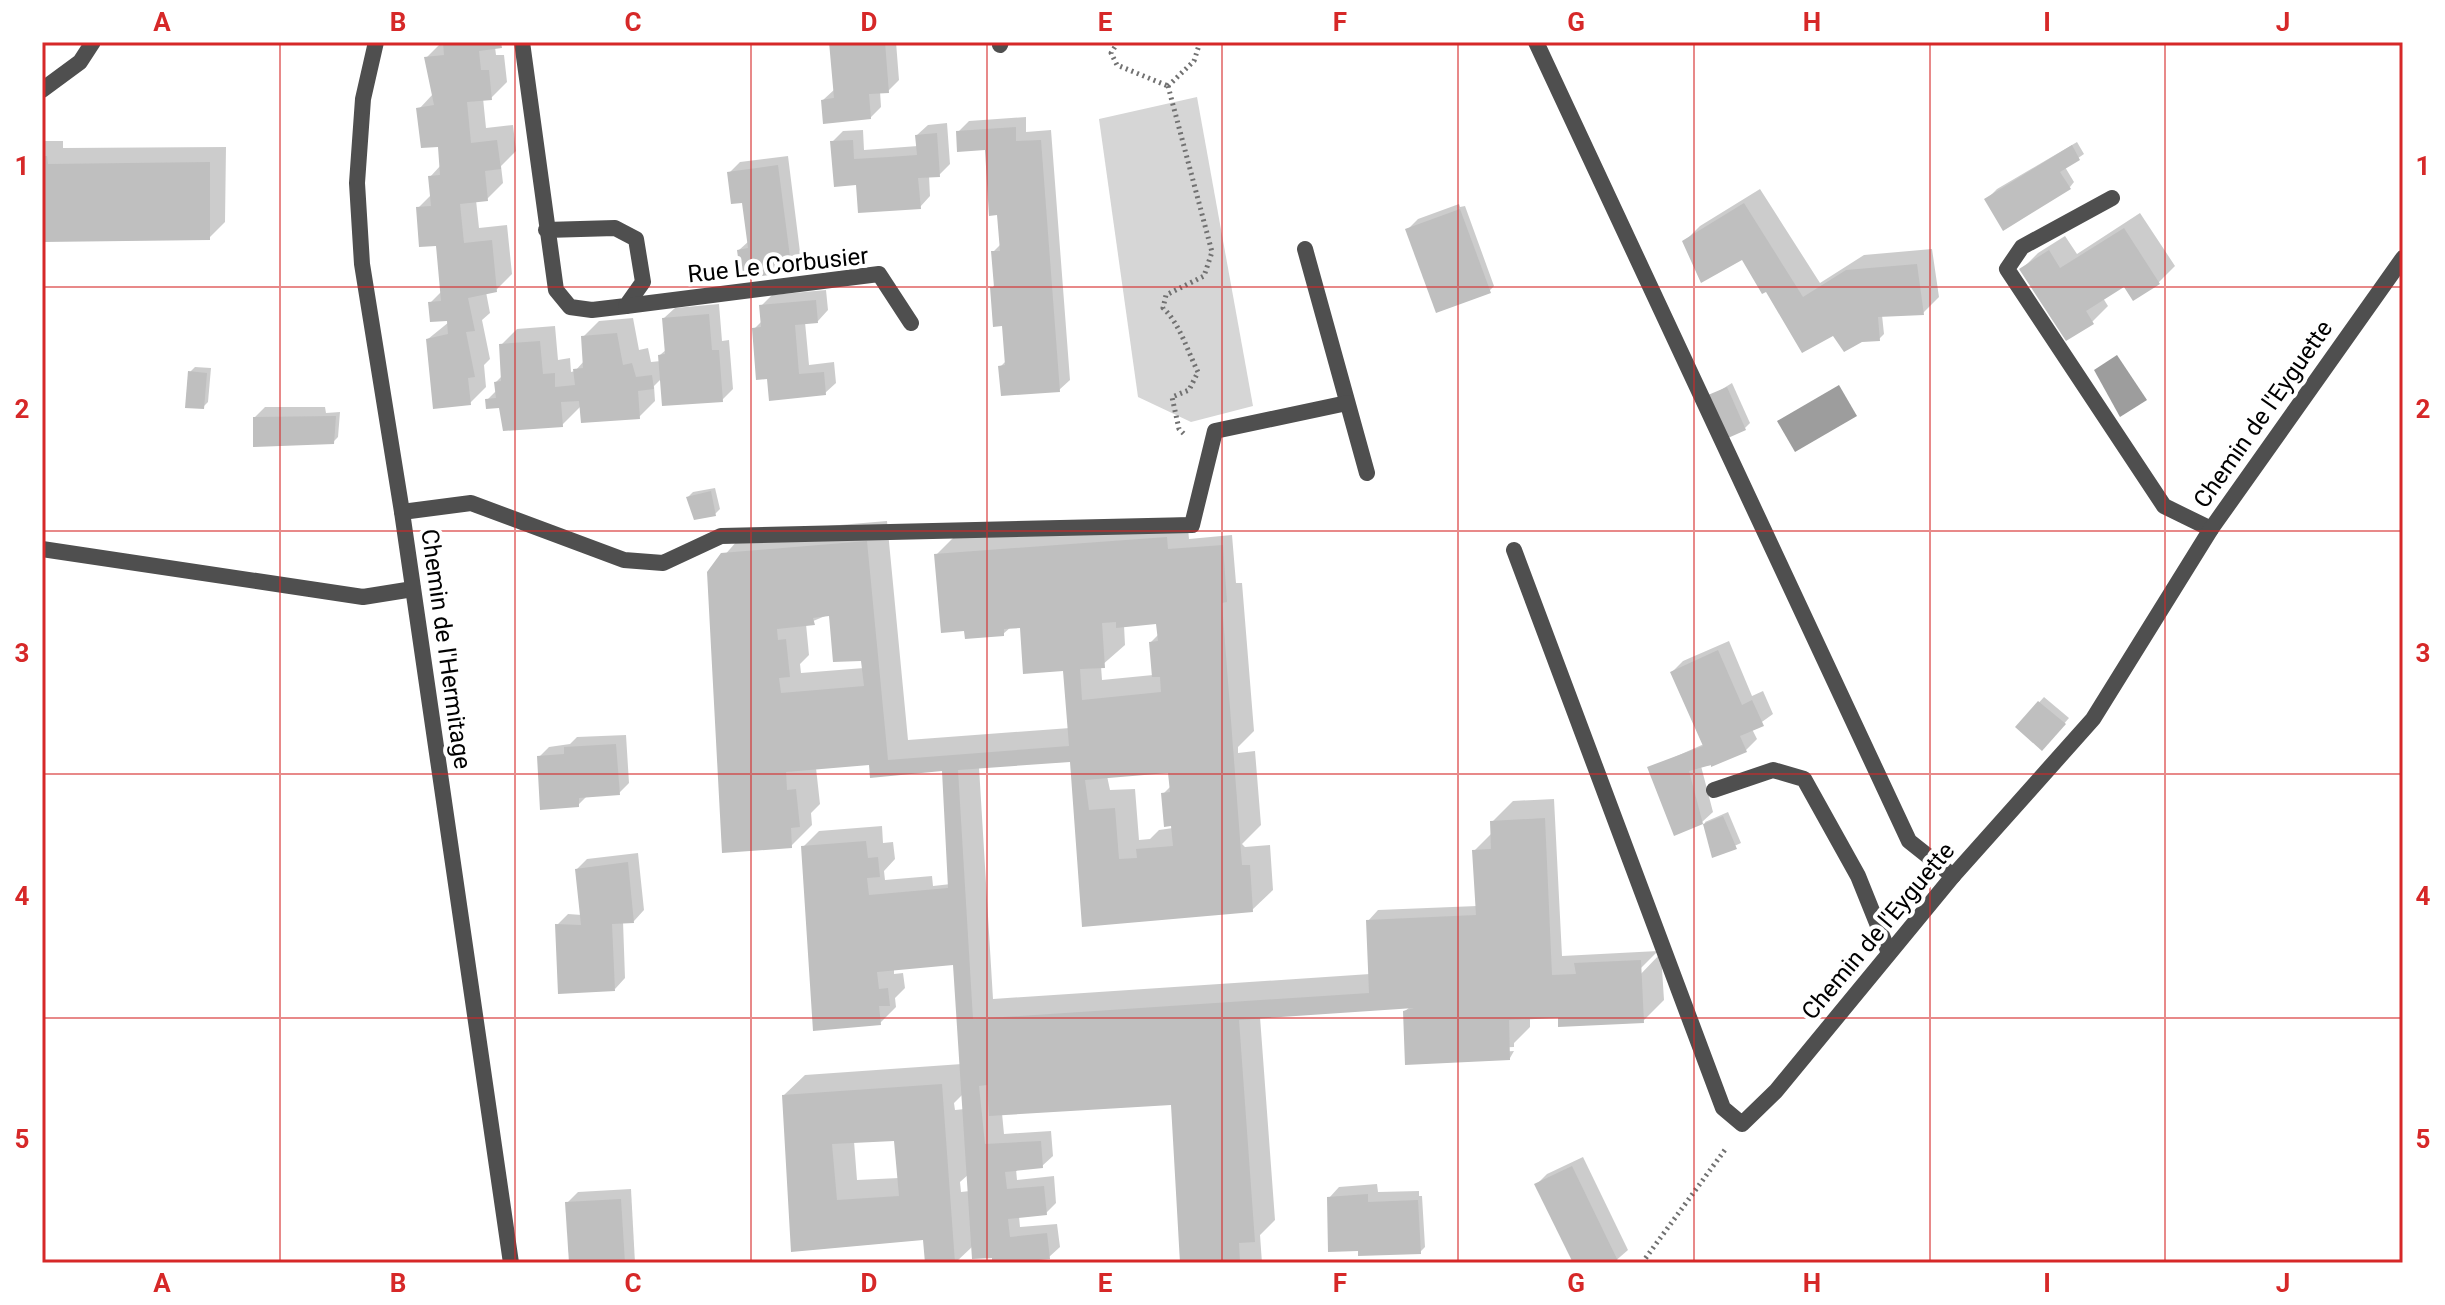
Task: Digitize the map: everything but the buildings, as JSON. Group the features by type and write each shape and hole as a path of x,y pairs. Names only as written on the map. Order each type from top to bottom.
{"street":[{"path":"42,90 80,62 93,42"},
{"name":"Chemin de l'Hermitage","path":"376,42 363,99 357,183 362,264 402,512 511,1263"},
{"name":"Rue Le Corbusier","path":"522,42 556,290 570,307 592,310 879,274 911,323"},
{"path":"1536,42 1909,841 1953,876"},
{"path":"2112,198 2022,247 2007,269 2164,506 2211,529"},
{"path":"546,230 615,228 636,239 643,282 626,306"},
{"path":"1305,249 1367,473"},
{"name":"Chemin de l'Eyguette","path":"1742,1124 1776,1091 1953,876 2093,719 2211,529 2403,258"},
{"path":"402,512 471,503 624,560 663,563 721,536 1192,525 1215,431 1347,403"},
{"path":"42,549 363,597 413,589"},
{"path":"1514,550 1723,1108 1742,1124"},
{"path":"1714,790 1773,770 1804,779 1858,876 1889,953"}],"path":[{"path":"1118,42 1111,53 1117,65 1168,86"},
{"path":"1168,86 1194,61 1200,42"},
{"path":"1168,86 1212,252 1204,276 1166,295 1163,308 1176,320 1180,338 1198,372 1189,390 1172,397 1179,429 1208,459"},
{"path":"1642,1263 1742,1124"}],"shaded area":[{"path":"1197,97 1253,406 1191,422 1138,397 1099,119"},
{"path":"2117,355 2147,400 2120,417 2094,370"},
{"path":"1839,385 1857,416 1795,452 1777,421"}]}
